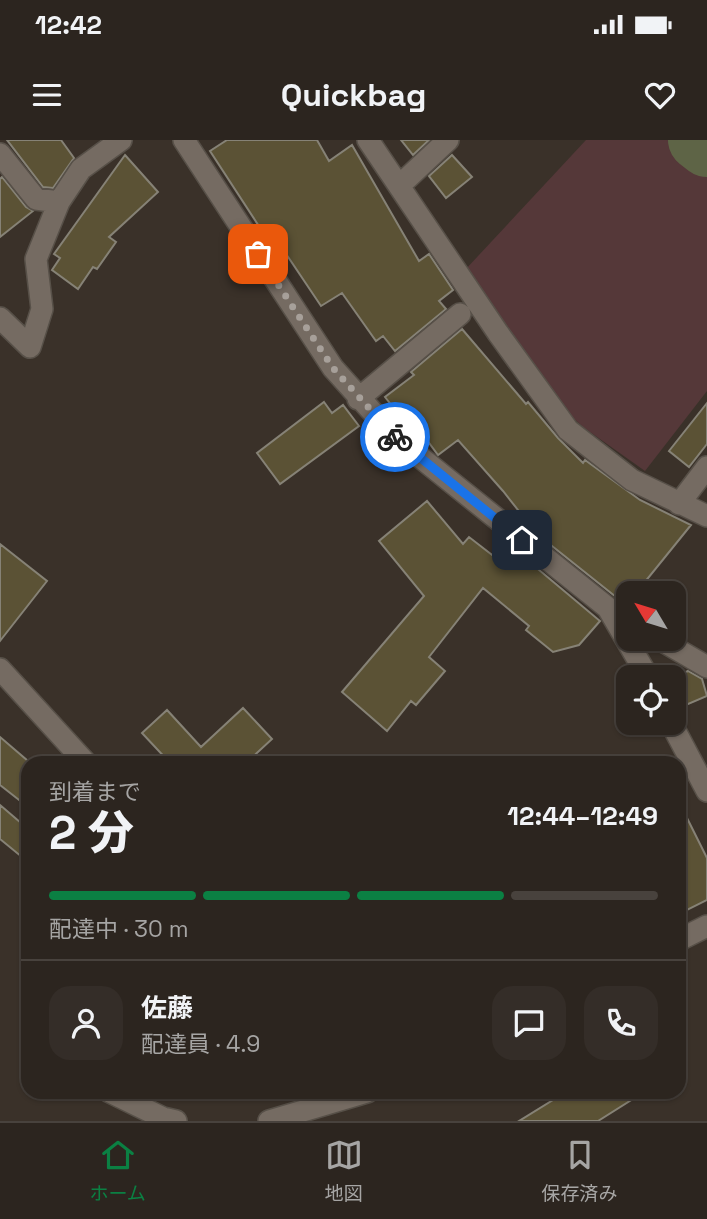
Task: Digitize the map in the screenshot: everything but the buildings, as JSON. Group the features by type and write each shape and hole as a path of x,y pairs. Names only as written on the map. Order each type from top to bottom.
{"street":[{"path":"0,318 30,347 42,309 36,259 59,202 81,169 121,140"},
{"path":"184,140 333,368 358,399 394,437 616,613"},
{"path":"368,140 498,333 568,430 632,480 707,516"},
{"path":"399,186 448,140"},
{"path":"0,154 36,199 59,202"},
{"path":"358,399 460,314"},
{"path":"679,504 707,467"},
{"path":"608,608 641,665"},
{"path":"680,651 707,667"},
{"path":"0,669 80,756"},
{"path":"677,735 707,790"},
{"path":"686,936 707,926"},
{"path":"124,1099 163,1118 176,1121"},
{"path":"269,1121 343,1099"}],"shaded area":[{"path":"586,140 700,140 707,145 707,391 645,471 583,427 556,402 465,270"}],"waterway":[{"path":"698,140 707,147"}],"way so far":[{"path":"258,254 333,368 358,399 395,437"}],"route":[{"path":"395,437 522,540"}]}
